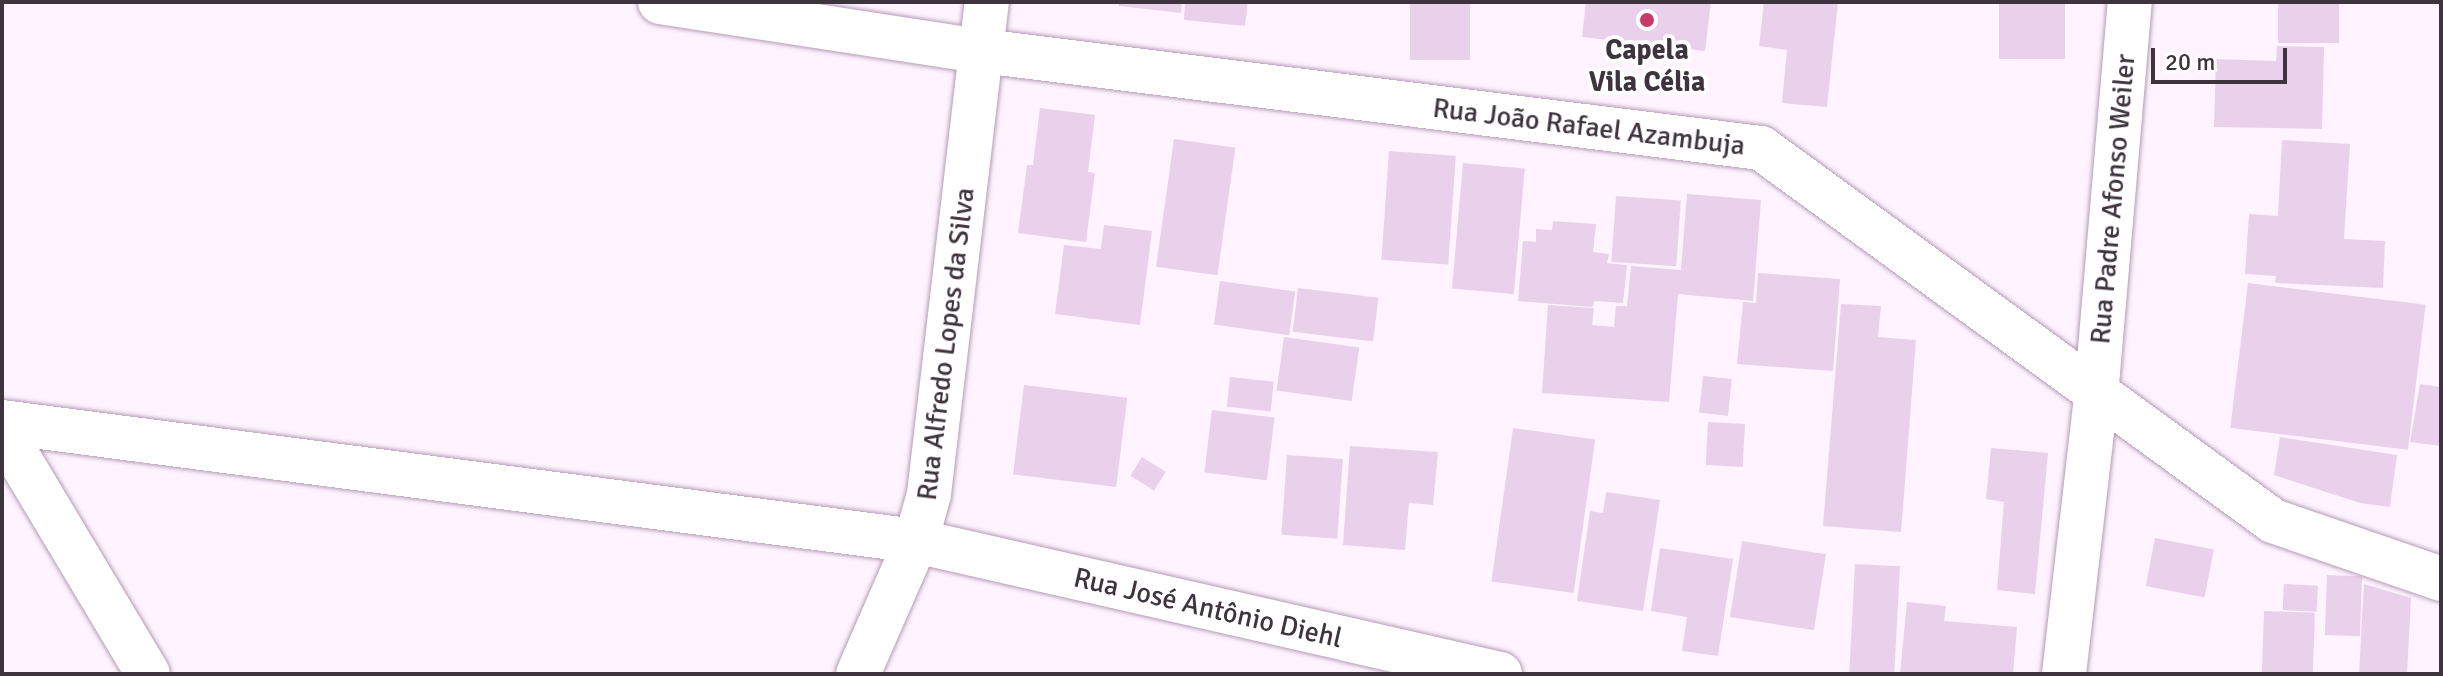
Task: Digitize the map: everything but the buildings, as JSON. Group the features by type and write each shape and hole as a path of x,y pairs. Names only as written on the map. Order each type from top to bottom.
{"street":[{"name":"Rua João Rafael Azambuja","path":"660,2 982,51 1761,148 2096,396 2273,521 2441,579"},
{"name":"Rua Alfredo Lopes da Silva","path":"858,674 916,541 929,494 987,2"},
{"name":"Rua Padre Afonso Weiler","path":"2064,674 2096,396 2130,2"},
{"name":"Rua José Antônio Diehl","path":"2,422 916,541 1500,674"},
{"path":"2,430 148,674"}],"place":[{"name":"Capela Vila Célia","path":"1647,20"}]}
